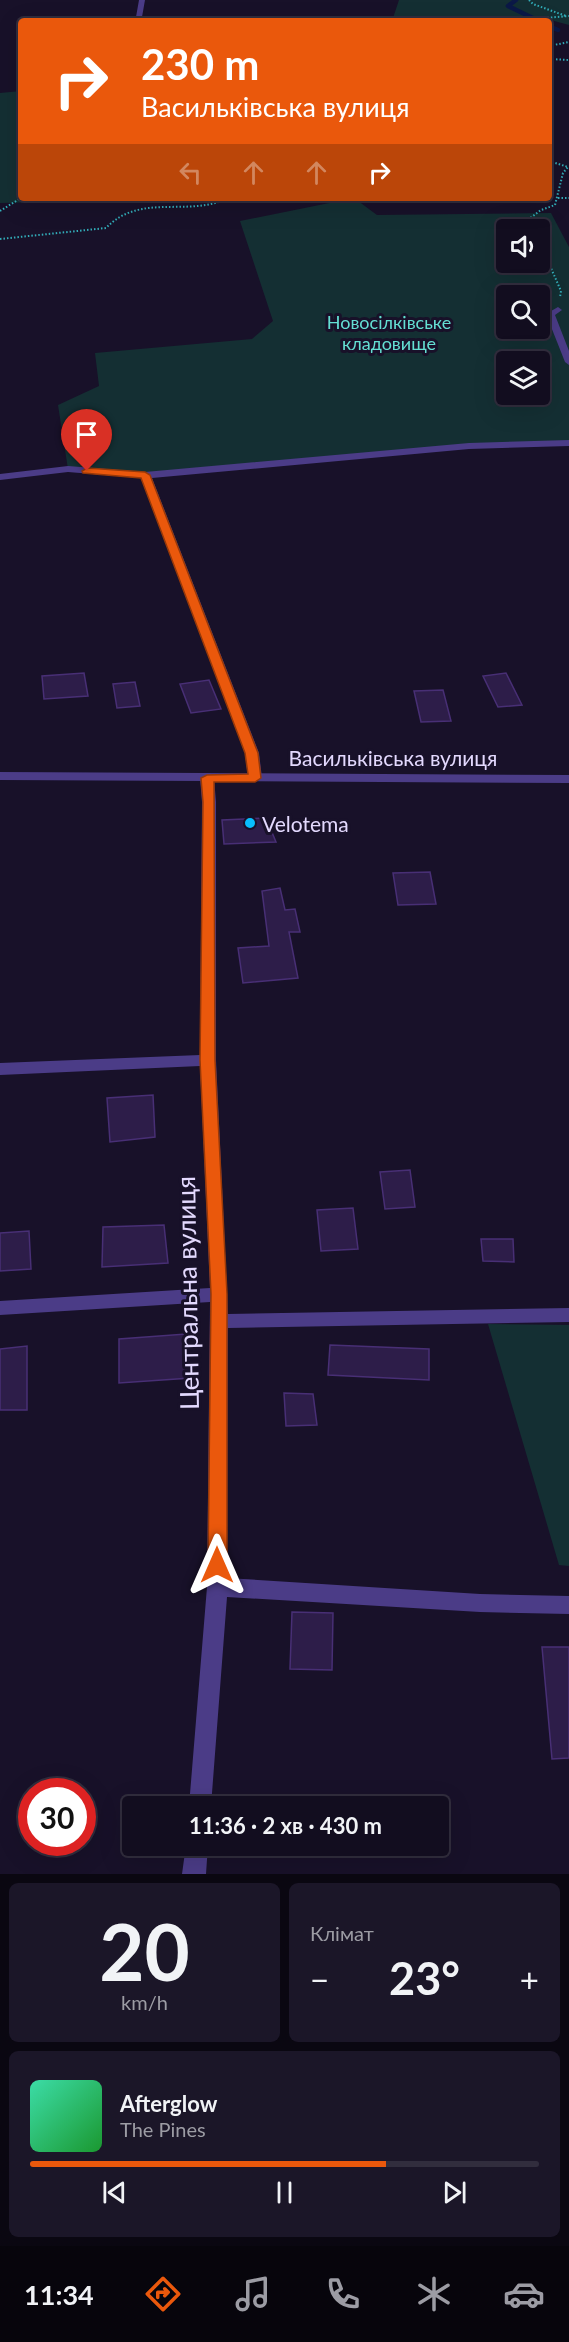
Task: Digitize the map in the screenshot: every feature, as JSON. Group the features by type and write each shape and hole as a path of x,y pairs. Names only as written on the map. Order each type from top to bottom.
{"street":[{"path":"0,477 68,469 145,475 469,446 569,443"},
{"path":"145,475 252,753 255,778"},
{"name":"Васильківська вулиця","path":"0,776 569,779"},
{"name":"Центральна вулиця","path":"201,1796 217,1587 219,1294 208,1060 209,802 207,778"},
{"path":"0,1069 208,1060"},
{"path":"0,1308 219,1294"},
{"path":"218,1321 569,1315"},
{"path":"217,1587 480,1603 569,1605"},
{"path":"194,1874 196,1856"}],"lane":[{"path":"140,18 142,0"},
{"path":"558,310 550,314 569,363"}],"path":[{"path":"529,0 568,17"},
{"path":"552,18 568,17"},
{"path":"552,45 569,42"},
{"path":"552,59 569,60"},
{"path":"530,219 541,210 555,205 558,198 563,173 568,166 552,162"},
{"path":"558,198 569,198"},
{"path":"0,211 18,200"},
{"path":"0,239 51,236 106,228 111,221 143,208 197,206 224,201"},
{"path":"550,266 561,291 558,310"}],"green space":[{"path":"399,0 569,0 569,25 552,20 552,18 393,18"},
{"path":"18,91 18,201 92,201 0,203 0,93"},
{"name":"Новосілківське кладовище","path":"339,201 358,201 377,215 551,213 569,247 569,443 469,446 145,475 68,469 58,405 99,386 95,353 252,339 273,321 240,221"},
{"path":"488,1324 569,1325 569,1566 559,1565"}],"building":[{"path":"84,673 88,696 44,699 42,676"},
{"path":"506,673 522,705 498,707 483,676"},
{"path":"209,680 221,709 191,713 180,684"},
{"path":"135,682 140,706 117,708 113,684"},
{"path":"443,690 451,721 421,722 414,691"},
{"path":"266,818 276,842 224,844 222,820"},
{"path":"430,872 436,904 398,905 393,873"},
{"path":"280,888 285,910 295,909 300,932 289,932 298,978 243,983 238,948 269,946 262,891"},
{"path":"153,1095 155,1137 110,1142 107,1098"},
{"path":"410,1170 415,1207 385,1209 380,1172"},
{"path":"353,1208 358,1249 321,1251 317,1210"},
{"path":"164,1225 168,1263 102,1267 103,1227"},
{"path":"29,1231 31,1269 0,1271 0,1233"},
{"path":"481,1239 513,1239 514,1262 483,1261"},
{"path":"186,1334 191,1378 119,1383 119,1339"},
{"path":"330,1345 429,1349 429,1380 328,1375"},
{"path":"27,1346 27,1410 0,1410 0,1349"},
{"path":"284,1393 313,1394 317,1425 286,1426"},
{"path":"292,1612 333,1613 332,1670 290,1669"},
{"path":"542,1647 569,1647 569,1758 552,1759"}],"waterway":[{"path":"516,0 508,6 533,18"},
{"path":"552,27 558,30"}],"place":[{"name":"Velotema","path":"250,823"}],"route":[{"path":"87,471 145,475 252,753 255,778 207,778 209,802 208,1060 219,1294 217,1565"}]}
